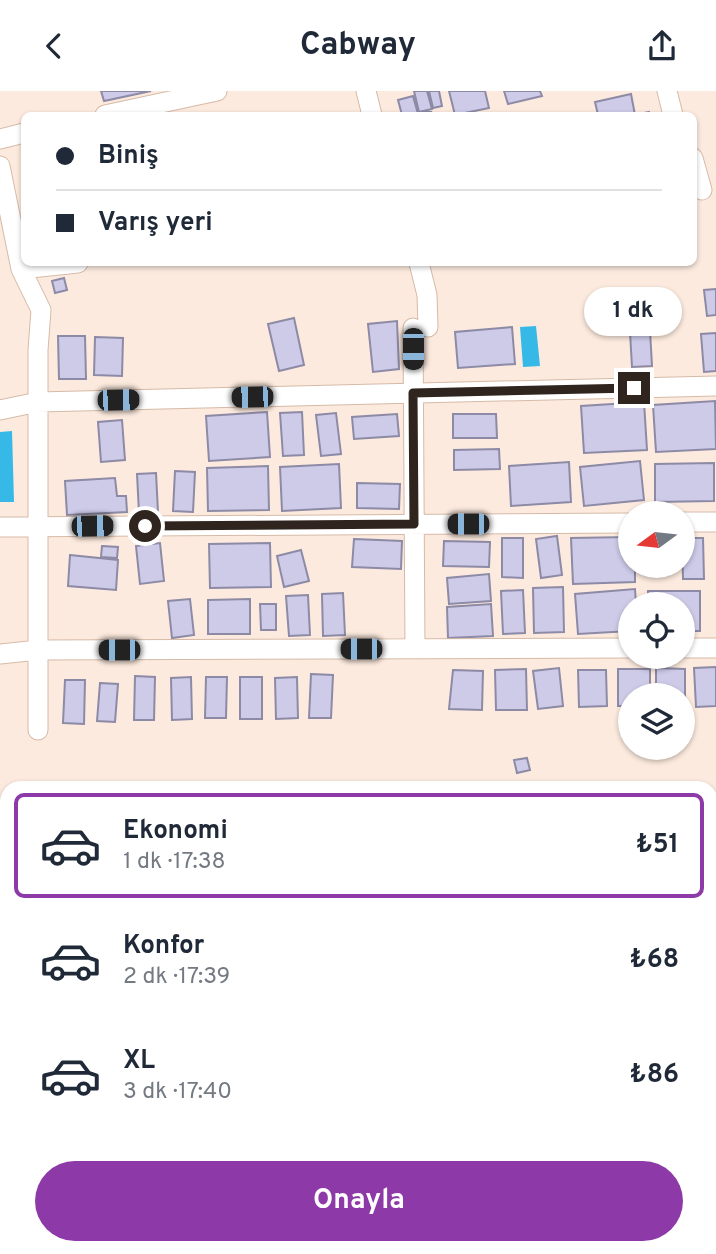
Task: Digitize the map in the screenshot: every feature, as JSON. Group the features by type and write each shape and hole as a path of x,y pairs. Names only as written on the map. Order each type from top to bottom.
{"street":[{"path":"120,112 217,91"},
{"path":"366,91 371,112"},
{"path":"667,91 672,112"},
{"path":"0,139 21,134"},
{"path":"0,166 21,268 41,310 38,402 38,730"},
{"path":"697,172 702,190"},
{"path":"21,268 44,266"},
{"path":"415,649 413,393 420,328 427,295 420,266"},
{"path":"0,410 38,402 716,386"},
{"path":"695,522 716,522"},
{"path":"0,527 618,523"},
{"path":"695,648 716,648"},
{"path":"0,654 38,650 618,649"}],"water":[{"path":"536,326 540,366 523,367 520,327"},
{"path":"12,431 14,502 0,502 0,432"}],"building":[{"path":"101,91 151,91 104,101"},
{"path":"414,91 427,91 432,109 419,112"},
{"path":"429,91 439,91 442,106 433,108"},
{"path":"449,91 485,91 489,108 454,112"},
{"path":"504,91 540,91 542,96 508,104"},
{"path":"631,94 634,112 597,112 595,102"},
{"path":"413,96 417,112 401,112 398,100"},
{"path":"64,278 67,290 55,293 52,281"},
{"path":"716,289 716,315 707,316 704,290"},
{"path":"649,313 652,366 632,367 629,315"},
{"path":"294,318 304,365 279,371 268,324"},
{"path":"397,321 399,369 373,372 368,324"},
{"path":"512,327 515,364 458,368 455,332"},
{"path":"716,333 716,371 704,372 701,334"},
{"path":"58,336 85,336 86,379 59,379"},
{"path":"95,337 123,338 122,376 94,375"},
{"path":"715,401 716,449 656,452 653,405"},
{"path":"644,402 647,450 584,453 581,406"},
{"path":"267,412 270,457 209,461 206,416"},
{"path":"302,412 304,455 283,456 280,413"},
{"path":"336,413 341,454 321,456 316,415"},
{"path":"397,414 399,436 354,439 352,417"},
{"path":"453,414 496,414 497,438 453,438"},
{"path":"122,420 125,460 101,462 98,422"},
{"path":"499,449 500,469 454,470 454,450"},
{"path":"640,461 644,500 584,506 580,467"},
{"path":"569,462 571,502 511,506 509,466"},
{"path":"714,463 714,501 655,501 655,464"},
{"path":"339,464 341,508 282,511 280,467"},
{"path":"268,466 269,510 208,511 207,468"},
{"path":"175,471 195,472 193,512 173,511"},
{"path":"156,473 158,512 139,513 137,474"},
{"path":"115,478 117,496 126,496 127,512 67,515 65,481"},
{"path":"357,483 400,484 399,509 357,508"},
{"path":"557,536 562,575 541,578 536,539"},
{"path":"618,537 618,578 635,578 635,582 573,584 571,538"},
{"path":"502,538 523,538 523,578 502,577"},
{"path":"695,538 703,538 704,579 683,579 695,578"},
{"path":"354,539 402,541 401,569 352,567"},
{"path":"444,541 490,542 489,567 443,566"},
{"path":"160,543 164,581 140,584 136,546"},
{"path":"270,543 271,587 210,588 209,544"},
{"path":"102,546 118,547 117,558 101,557"},
{"path":"301,550 309,581 284,587 277,556"},
{"path":"70,555 118,560 116,590 68,586"},
{"path":"489,574 491,601 449,604 447,578"},
{"path":"563,587 564,632 534,633 533,588"},
{"path":"635,589 635,592 618,592 618,632 578,634 575,594"},
{"path":"523,590 525,633 503,634 501,591"},
{"path":"700,591 700,631 695,631 695,592 648,592"},
{"path":"343,593 345,635 323,636 322,594"},
{"path":"308,595 310,635 289,636 286,596"},
{"path":"190,599 194,635 172,638 168,601"},
{"path":"250,599 250,634 208,634 208,600"},
{"path":"260,604 276,604 276,630 261,630"},
{"path":"491,604 493,636 448,638 447,607"},
{"path":"716,667 716,706 696,707 695,668"},
{"path":"559,668 563,706 538,709 533,671"},
{"path":"526,669 527,710 496,710 495,670"},
{"path":"618,669 650,669 650,683 618,683"},
{"path":"656,669 685,669 685,683 656,683"},
{"path":"453,670 483,671 482,710 449,709"},
{"path":"578,670 606,670 607,706 579,707"},
{"path":"311,674 333,675 331,718 309,718"},
{"path":"135,676 155,677 154,720 134,720"},
{"path":"191,677 192,719 172,720 171,678"},
{"path":"206,677 227,677 226,718 205,718"},
{"path":"240,677 262,677 262,719 240,719"},
{"path":"297,677 298,718 276,719 275,678"},
{"path":"65,680 85,680 84,724 63,723"},
{"path":"100,683 118,684 115,722 97,721"},
{"path":"527,758 530,770 517,773 514,760"}],"route":[{"path":"145,526 414,524 413,393 634,388"}]}
